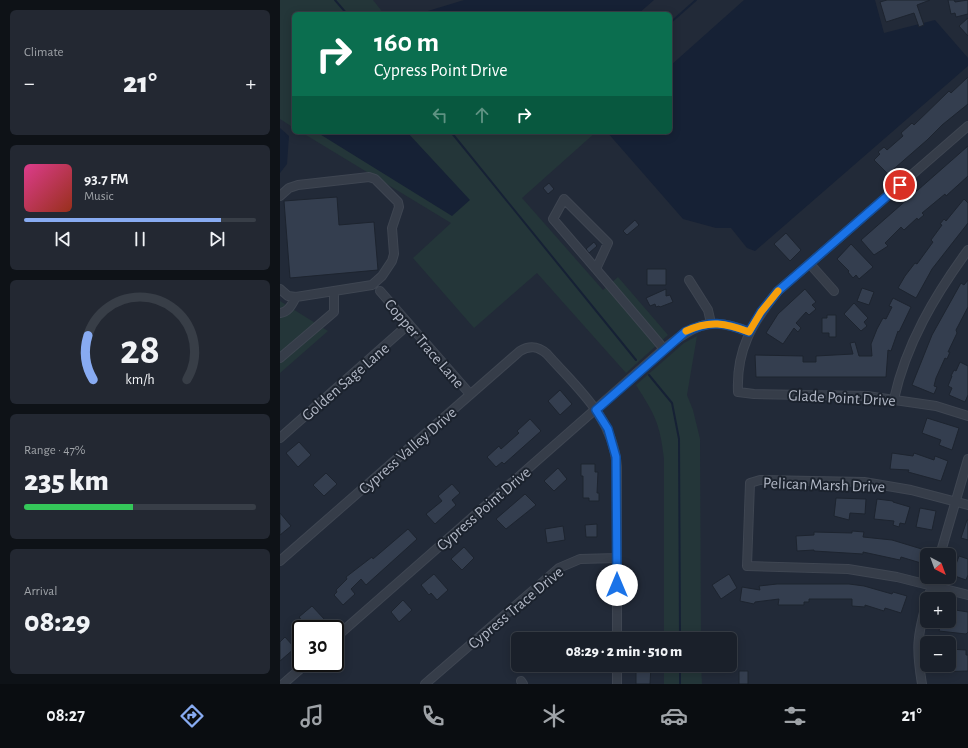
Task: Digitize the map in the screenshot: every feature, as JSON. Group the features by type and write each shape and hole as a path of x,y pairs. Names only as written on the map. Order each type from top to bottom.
{"street":[{"path":"596,269 608,244 564,199 552,219 664,348 685,332 699,325 711,323 727,324 749,332 761,312 778,291 968,126"},
{"path":"280,196 289,188 298,185 369,177 375,180 398,202 399,207 392,228 394,254 392,262 382,276 372,285 296,297 288,296 280,290"},
{"path":"894,399 908,352 924,319 938,292 968,250"},
{"path":"810,264 834,291"},
{"path":"689,280 708,310 711,323"},
{"path":"280,358 334,312 334,291"},
{"name":"Copper Trace Lane","path":"380,291 470,394"},
{"path":"280,313 284,312 290,307 296,297"},
{"name":"Golden Sage Lane","path":"280,438 409,324"},
{"name":"Glade Point Drive","path":"749,332 741,355 737,374 738,392 754,394 854,395 894,399 936,406 968,416"},
{"name":"Cypress Valley Drive","path":"280,561 520,351 531,347 537,347 547,354 596,410"},
{"name":"Cypress Point Drive","path":"344,630 596,410 664,348"},
{"path":"596,410 608,429 615,447 617,467 617,632"},
{"path":"942,548 968,459"},
{"name":"Pelican Marsh Drive","path":"932,586 897,577 848,569 747,566 750,483 765,480 864,482 911,490 968,505"},
{"name":"Cypress Trace Drive","path":"425,684 558,568 580,559 617,558"},
{"path":"930,592 932,586 968,595"},
{"path":"920,628 917,642 917,655 922,684"},
{"path":"283,684 297,672"},
{"path":"617,672 617,684"}],"shaded area":[{"path":"280,0 373,0 382,12 292,12 292,127 280,119"},
{"path":"304,134 594,134 522,198 603,290 618,277 668,335 626,373 537,273 474,328 413,258 451,223"},
{"path":"280,301 328,331 280,373"},
{"path":"697,336 687,395 693,410 700,439 701,632 664,632 664,459 661,436 656,420 636,385 684,343"},
{"path":"664,672 701,672 702,684 664,684"}],"water":[{"path":"464,0 654,0 640,12 425,12"},
{"path":"744,0 875,0 884,33 935,20 968,58 968,66 755,251 747,248 731,228 716,228 683,219 609,134 672,134 672,64"},
{"path":"280,128 289,136 287,164 280,173"},
{"path":"320,134 409,134 470,200 452,216"}],"building":[{"path":"887,0 930,0 917,5 924,25 919,27 914,13 886,22 880,2"},
{"path":"948,0 954,0 955,2 968,0 968,14 956,17 955,13 951,14"},
{"path":"968,18 968,36 959,26"},
{"path":"968,77 968,104 942,125 888,174 874,160 880,154 878,152 884,147 887,150 903,136 901,133 912,123 914,125 949,91 951,93"},
{"path":"968,146 968,176 946,196 945,194 922,213 924,215 918,220 917,218 904,230 901,227 885,243 888,246 874,255 861,240"},
{"path":"549,183 554,189 548,194 543,188"},
{"path":"337,197 339,225 374,222 378,270 290,278 284,201"},
{"path":"964,199 968,203 968,223 932,269 916,298 898,288 905,276 915,263 917,264 933,242 931,240 942,225 940,224 944,219 946,221"},
{"path":"635,220 639,225 627,235 623,231"},
{"path":"786,233 801,250 790,261 774,244"},
{"path":"594,242 597,246 589,253 586,249"},
{"path":"851,244 873,267 859,279 856,275 853,278 848,272 849,271 837,259"},
{"path":"647,269 666,269 666,285 647,285"},
{"path":"968,280 968,307 956,330 957,333 948,352 950,352 947,359 945,358 936,378 934,386 937,387 934,394 912,385 932,335 961,283 964,285"},
{"path":"862,288 874,292 869,305 857,301"},
{"path":"666,289 666,296 670,295 673,302 660,307 656,307 655,304 650,306 646,298"},
{"path":"805,289 816,302 812,305 816,309 809,315 806,312 796,323 801,328 798,332 794,328 783,344 766,333 778,314"},
{"path":"893,298 911,307 899,332 898,331 891,351 888,350 886,377 756,377 755,355 803,356 803,362 816,362 816,356 853,354 850,343 855,342 859,356 872,356 871,344 883,318 886,319 892,307 889,306"},
{"path":"854,303 868,318 864,322 867,326 861,331 844,314"},
{"path":"827,315 836,315 836,337 829,337 829,333 822,333 822,318 827,318"},
{"path":"960,362 968,366 968,395 965,402 949,395 952,388 948,386 951,376 954,370 956,371"},
{"path":"560,390 572,404 560,415 548,401"},
{"path":"927,418 959,428 952,450 939,445 941,440 922,433"},
{"path":"530,419 541,431 504,464 502,462 496,467 487,457 499,446 501,449 519,433 517,431"},
{"path":"299,442 311,455 298,467 286,453"},
{"path":"892,453 913,456 914,453 934,460 935,456 948,461 941,481 908,472 909,470 890,469"},
{"path":"581,464 595,464 595,472 598,472 597,493 599,493 599,501 589,501 589,498 583,498 583,476 581,476"},
{"path":"558,468 567,479 554,491 544,481"},
{"path":"326,473 337,484 324,496 313,485"},
{"path":"452,484 460,493 452,500 456,505 435,524 426,514 442,501 438,496"},
{"path":"525,494 536,505 506,529 496,519"},
{"path":"836,498 866,499 865,514 850,513 849,520 834,516"},
{"path":"877,499 893,501 910,507 905,524 900,523 899,527 893,525 894,521 874,519"},
{"path":"920,508 936,511 932,530 916,527"},
{"path":"280,513 291,526 280,535"},
{"path":"968,520 968,540 961,538"},
{"path":"597,524 597,537 586,537 585,525"},
{"path":"563,526 565,540 547,543 545,529"},
{"path":"408,529 417,539 366,585 361,579 351,589 355,594 343,605 334,595 337,592 336,590 347,579 346,577 372,557 373,559"},
{"path":"852,531 864,532 863,537 892,540 920,548 920,563 901,557 900,560 863,552 863,554 814,550 797,551 796,536 814,535 814,532 852,533"},
{"path":"464,547 474,558 462,570 451,559"},
{"path":"959,556 968,559 968,575 966,580 956,576 956,564"},
{"path":"434,574 448,590 437,600 431,593 429,595 421,585"},
{"path":"729,574 737,588 721,599 712,585"},
{"path":"777,584 849,584 907,596 901,613 885,608 884,611 865,605 865,607 852,606 852,599 809,599 809,602 804,602 804,605 778,605 779,599 755,602 754,604 740,601 742,587 760,590 759,586"},
{"path":"403,600 412,610 399,622 391,612"},
{"path":"312,606 325,620 301,620 299,617"},
{"path":"956,610 968,612 968,632 966,634 939,631 940,628 956,628"},
{"path":"285,637 292,645 292,651 280,661 280,642"},
{"path":"956,649 966,650 966,655 968,655 968,671 956,671"},
{"path":"739,671 748,671 748,684 739,684"},
{"path":"636,672 651,672 650,684 636,684"}],"waterway":[{"path":"335,0 345,12"},
{"path":"672,21 696,0"},
{"path":"453,134 636,360"},
{"path":"649,375 672,403 679,439 680,632"},
{"path":"680,672 680,684"}],"slow traffic":[{"path":"686,331 699,325 711,323 727,324 749,332 761,312 778,291"}],"route":[{"path":"617,585 617,467 615,447 608,429 596,410 664,348 685,332 699,325 711,323 727,324 749,332 761,312 778,291 900,185"}]}
